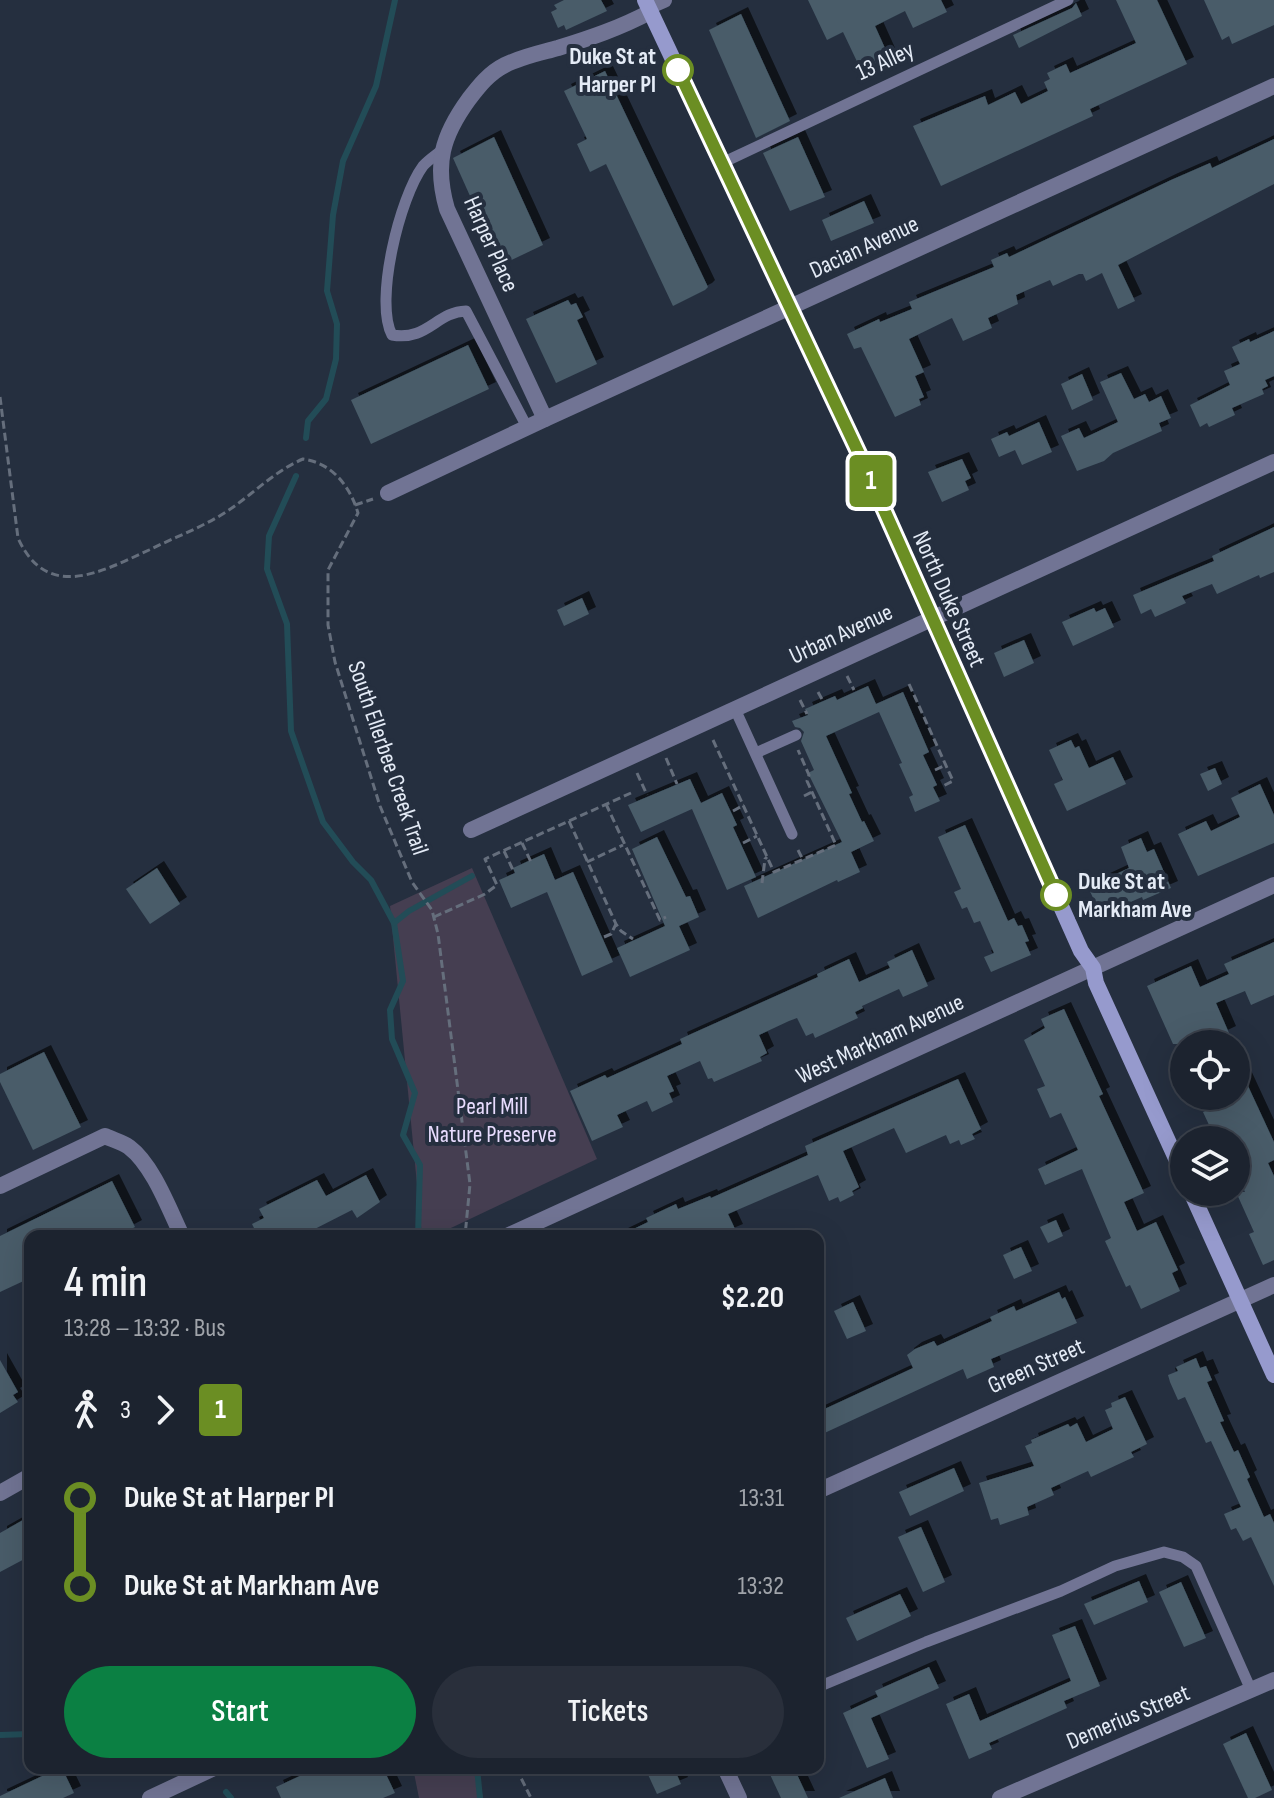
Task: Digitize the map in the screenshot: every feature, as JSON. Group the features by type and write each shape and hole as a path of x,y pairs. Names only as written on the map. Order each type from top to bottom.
{"main road":[{"name":"North Duke Street","path":"648,6 861,458 1081,951 1093,968 1096,983 1170,1145"},
{"path":"1197,1206 1274,1375"}],"street":[{"name":"Harper Place","path":"545,419 447,209 440,187 442,150 459,112 493,72 514,61 608,33 648,6 664,0"},
{"name":"Dacian Avenue","path":"388,493 1274,86"},
{"name":"Urban Avenue","path":"471,830 1274,462"},
{"name":"West Markham Avenue","path":"520,1230 1274,885"},
{"path":"0,1186 105,1136 126,1145 138,1155 160,1190 179,1230"},
{"name":"Green Street","path":"824,1488 1274,1285"},
{"path":"0,1493 24,1479"},
{"name":"Demerius Street","path":"1000,1798 1274,1680"},
{"path":"150,1798 201,1774"},
{"path":"728,1774 739,1798"}],"lane":[{"name":"13 Alley","path":"722,163 1068,0"},
{"path":"442,150 424,166 407,198 386,278 386,324 392,335 410,338 456,312 466,311 527,427"},
{"path":"735,709 792,834"},
{"path":"756,753 796,740"},
{"path":"824,1684 1061,1591 1115,1566 1164,1552 1183,1557 1196,1566 1251,1690"}],"path":[{"name":"South Ellerbee Creek Trail","path":"0,397 18,538 35,566 50,574 69,577 97,574 218,518 283,468 303,459 330,468 353,498 358,513 328,570 328,625 335,662 380,806 412,882 432,910 438,934 470,1184 466,1230"},
{"path":"845,671 854,690"},
{"path":"909,684 953,781 941,787"},
{"path":"815,685 823,701"},
{"path":"797,693 807,714"},
{"path":"710,733 774,872 836,845 812,792 796,740"},
{"path":"926,739 933,736"},
{"path":"664,754 677,784"},
{"path":"935,770 946,765"},
{"path":"635,768 647,795"},
{"path":"804,796 812,792"},
{"path":"434,917 485,894 497,885 485,859 631,793"},
{"path":"606,804 660,920 666,917"},
{"path":"733,811 744,805"},
{"path":"569,821 616,924 633,939"},
{"path":"743,843 758,836"},
{"path":"522,843 531,862"},
{"path":"587,862 625,844"},
{"path":"798,850 802,858"},
{"path":"504,851 514,872"},
{"path":"762,883 767,857"},
{"path":"604,937 611,934 616,924"},
{"path":"519,1774 531,1798"}],"green space":[{"name":"Pearl Mill Nature Preserve","path":"472,868 597,1159 447,1230 421,1230 390,906"},
{"path":"414,1774 478,1774 483,1798 419,1798"}],"building":[{"path":"564,0 601,0 607,11 566,30 564,25 558,28 551,12 557,9 554,5"},
{"path":"808,0 941,0 947,12 913,28 905,11 875,26 889,57 861,70 843,32 827,40"},
{"path":"1116,0 1157,0 1187,64 1090,109 1093,116 941,186 913,126 985,96 988,105 1015,92 1021,104 1048,91 1044,82 1050,79 1047,73 1066,64 1070,73 1136,43"},
{"path":"1204,0 1274,0 1274,25 1232,44 1229,36 1222,40"},
{"path":"1076,3 1082,16 1019,48 1013,35 1072,8"},
{"path":"741,14 790,121 756,138 709,30"},
{"path":"605,71 708,287 673,306 606,164 590,172 577,144 587,139 564,91"},
{"path":"494,137 543,245 501,265 453,158"},
{"path":"798,137 825,197 790,211 763,153"},
{"path":"1274,139 1274,184 1118,265 1135,301 1118,309 1102,273 1086,281 1083,274 1079,274 1053,286 1050,280 1016,295 1018,304 988,318 992,328 963,341 952,318 909,339 924,372 915,376 924,397 919,399 921,405 895,417 861,347 854,349 847,334 879,319 880,322 912,309 909,302 994,267 991,260 1007,253 1009,257 1171,180 1210,163 1212,168"},
{"path":"864,201 874,223 831,241 822,220"},
{"path":"568,300 571,305 576,303 583,317 577,320 597,364 556,383 526,319"},
{"path":"1274,331 1274,376 1265,380 1268,386 1262,389 1264,394 1232,408 1235,415 1209,427 1207,423 1200,427 1190,405 1230,385 1224,371 1240,364 1232,347"},
{"path":"468,345 489,389 371,444 351,400"},
{"path":"1121,373 1134,399 1145,394 1149,402 1161,396 1171,418 1159,423 1162,431 1113,453 1104,461 1077,471 1061,436 1079,428 1084,438 1118,422 1100,382"},
{"path":"1082,374 1093,400 1072,410 1061,384"},
{"path":"1039,422 1052,452 1022,465 1015,450 999,457 991,439 1007,432 1009,436"},
{"path":"962,459 971,478 965,481 969,490 942,502 928,472"},
{"path":"1274,527 1274,572 1260,578 1259,575 1217,594 1212,584 1182,596 1186,603 1155,617 1151,609 1141,614 1133,595 1214,561 1212,556"},
{"path":"582,598 589,614 564,626 557,610"},
{"path":"1094,608 1096,612 1105,608 1114,627 1073,646 1062,622"},
{"path":"1024,640 1034,663 1004,677 994,653"},
{"path":"868,686 876,704 903,692 929,752 923,755 937,785 933,787 940,801 915,812 909,797 913,795 899,764 902,763 879,712 826,736 852,793 849,794 874,841 851,852 860,872 758,918 744,886 842,842 808,773 814,770 801,741 804,732 792,721 808,715 805,709 835,696 837,700"},
{"path":"1071,740 1075,748 1079,746 1089,768 1113,757 1126,784 1067,811 1054,784 1063,780 1049,750"},
{"path":"1215,768 1222,784 1208,791 1200,774"},
{"path":"690,779 701,803 722,793 737,825 733,827 756,877 727,890 692,809 641,832 628,805"},
{"path":"1260,784 1274,815 1274,843 1198,876 1178,834 1206,821 1211,831 1240,817 1231,798"},
{"path":"965,825 1008,921 1014,918 1018,926 1022,925 1029,941 1025,942 1031,955 991,972 984,957 994,953 980,921 974,923 967,907 962,909 954,892 961,889 938,837"},
{"path":"657,837 699,917 679,926 690,950 630,977 617,948 665,926 632,849"},
{"path":"1141,838 1147,852 1154,849 1171,888 1101,915 1088,887 1129,868 1121,847"},
{"path":"544,854 555,880 573,872 613,962 582,976 547,892 511,908 499,880 515,873 513,868"},
{"path":"157,868 180,904 150,924 126,889"},
{"path":"1274,942 1274,995 1251,1005 1245,991 1216,1003 1228,1030 1170,1030 1170,1037 1147,986 1191,966 1200,987 1229,974 1224,964"},
{"path":"912,950 928,986 903,997 899,989 862,1006 855,1012 858,1018 815,1038 813,1033 806,1036 797,1018 789,1021 759,1035 767,1053 760,1057 762,1061 714,1082 712,1078 708,1079 700,1061 667,1076 674,1091 669,1093 673,1102 652,1112 647,1101 617,1115 623,1127 592,1141 570,1091 682,1044 680,1039 818,977 817,974 849,959 859,982 890,968 887,962"},
{"path":"1064,1009 1103,1094 1099,1096 1144,1193 1124,1202 1137,1231 1156,1222 1178,1270 1172,1273 1180,1291 1141,1309 1130,1285 1126,1287 1105,1241 1111,1238 1082,1169 1045,1185 1038,1169 1078,1150 1061,1113 1050,1118 1037,1089 1045,1086 1024,1040 1045,1028 1041,1019"},
{"path":"44,1052 81,1127 33,1150 0,1082 0,1074"},
{"path":"958,1079 981,1129 972,1134 975,1139 961,1145 959,1140 950,1144 946,1135 906,1153 894,1128 843,1151 859,1187 852,1191 854,1195 840,1202 838,1197 829,1201 818,1175 728,1214 736,1230 631,1230 648,1222 646,1218 676,1204 678,1209 711,1198 808,1155 805,1146"},
{"path":"1250,1090 1274,1142 1274,1160 1268,1163 1274,1176 1274,1260 1263,1265 1249,1234 1254,1232 1242,1206 1250,1206 1250,1126 1210,1126 1203,1112 1250,1110"},
{"path":"366,1175 380,1202 357,1218 352,1210 313,1230 255,1230 252,1224 264,1218 259,1209 317,1180 326,1196"},
{"path":"112,1181 135,1227 129,1230 24,1230 24,1281 0,1292 0,1236"},
{"path":"1056,1220 1063,1236 1048,1243 1040,1227"},
{"path":"1021,1247 1032,1271 1014,1279 1003,1255"},
{"path":"1059,1292 1062,1299 1065,1297 1077,1323 991,1359 994,1367 967,1379 963,1369 824,1433 824,1409 913,1368 907,1355 915,1349 934,1341 937,1346 992,1321 990,1317 1014,1306 1016,1311"},
{"path":"853,1302 866,1331 847,1339 834,1311"},
{"path":"1196,1358 1200,1368 1206,1366 1212,1380 1207,1382 1224,1421 1220,1422 1234,1452 1238,1450 1264,1517 1270,1514 1274,1523 1274,1586 1251,1537 1243,1541 1236,1528 1231,1530 1224,1514 1241,1507 1211,1441 1206,1443 1185,1397 1178,1400 1170,1382 1168,1375 1178,1371 1176,1367"},
{"path":"0,1360 18,1392 13,1395 18,1402 0,1413"},
{"path":"1125,1397 1147,1444 1131,1452 1134,1457 1091,1477 1088,1471 1051,1488 1054,1495 1027,1507 1029,1515 1000,1525 998,1518 991,1520 979,1483 1034,1466 1025,1446 1032,1443 1031,1440 1068,1424 1070,1427 1077,1423 1086,1442 1113,1429 1105,1410 1112,1407 1111,1403"},
{"path":"954,1468 964,1491 910,1516 899,1492"},
{"path":"24,1519 24,1559 0,1572 0,1533"},
{"path":"921,1527 945,1582 923,1592 898,1537"},
{"path":"1139,1581 1148,1602 1094,1625 1084,1604"},
{"path":"1181,1582 1206,1638 1184,1647 1159,1592"},
{"path":"900,1594 911,1616 857,1641 846,1618"},
{"path":"1075,1626 1100,1686 1064,1701 1067,1708 989,1743 992,1749 969,1759 946,1704 969,1694 980,1721 1071,1681 1052,1635"},
{"path":"929,1667 939,1688 871,1718 889,1759 867,1768 843,1713 878,1697 875,1691"},
{"path":"1246,1733 1272,1790 1255,1798 1248,1798 1223,1744"},
{"path":"46,1774 65,1774 74,1793 63,1798 0,1796"},
{"path":"304,1774 386,1774 395,1793 383,1798 281,1798 276,1787"},
{"path":"648,1774 677,1774 681,1784 657,1794"},
{"path":"770,1774 797,1774 808,1798 781,1798"},
{"path":"885,1778 893,1798 839,1798"}],"waterway":[{"path":"306,438 308,421 326,399 336,359 337,324 327,291 333,215 343,161 376,86 395,0"},
{"path":"296,476 269,536 267,569 287,624 291,731 323,822 371,880 394,923 403,981 390,1010 392,1039 415,1093 403,1135 420,1165 418,1230"},
{"path":"394,923 409,911 472,876"},
{"path":"0,1735 24,1734"},
{"path":"478,1774 480,1798"},
{"path":"226,1792 231,1798"}],"bus line":[{"name":"1","path":"678,70 861,458 1056,895"}],"place":[{"name":"Duke St at Harper Pl","path":"678,70"},
{"name":"Duke St at Markham Ave","path":"1056,895"}]}
